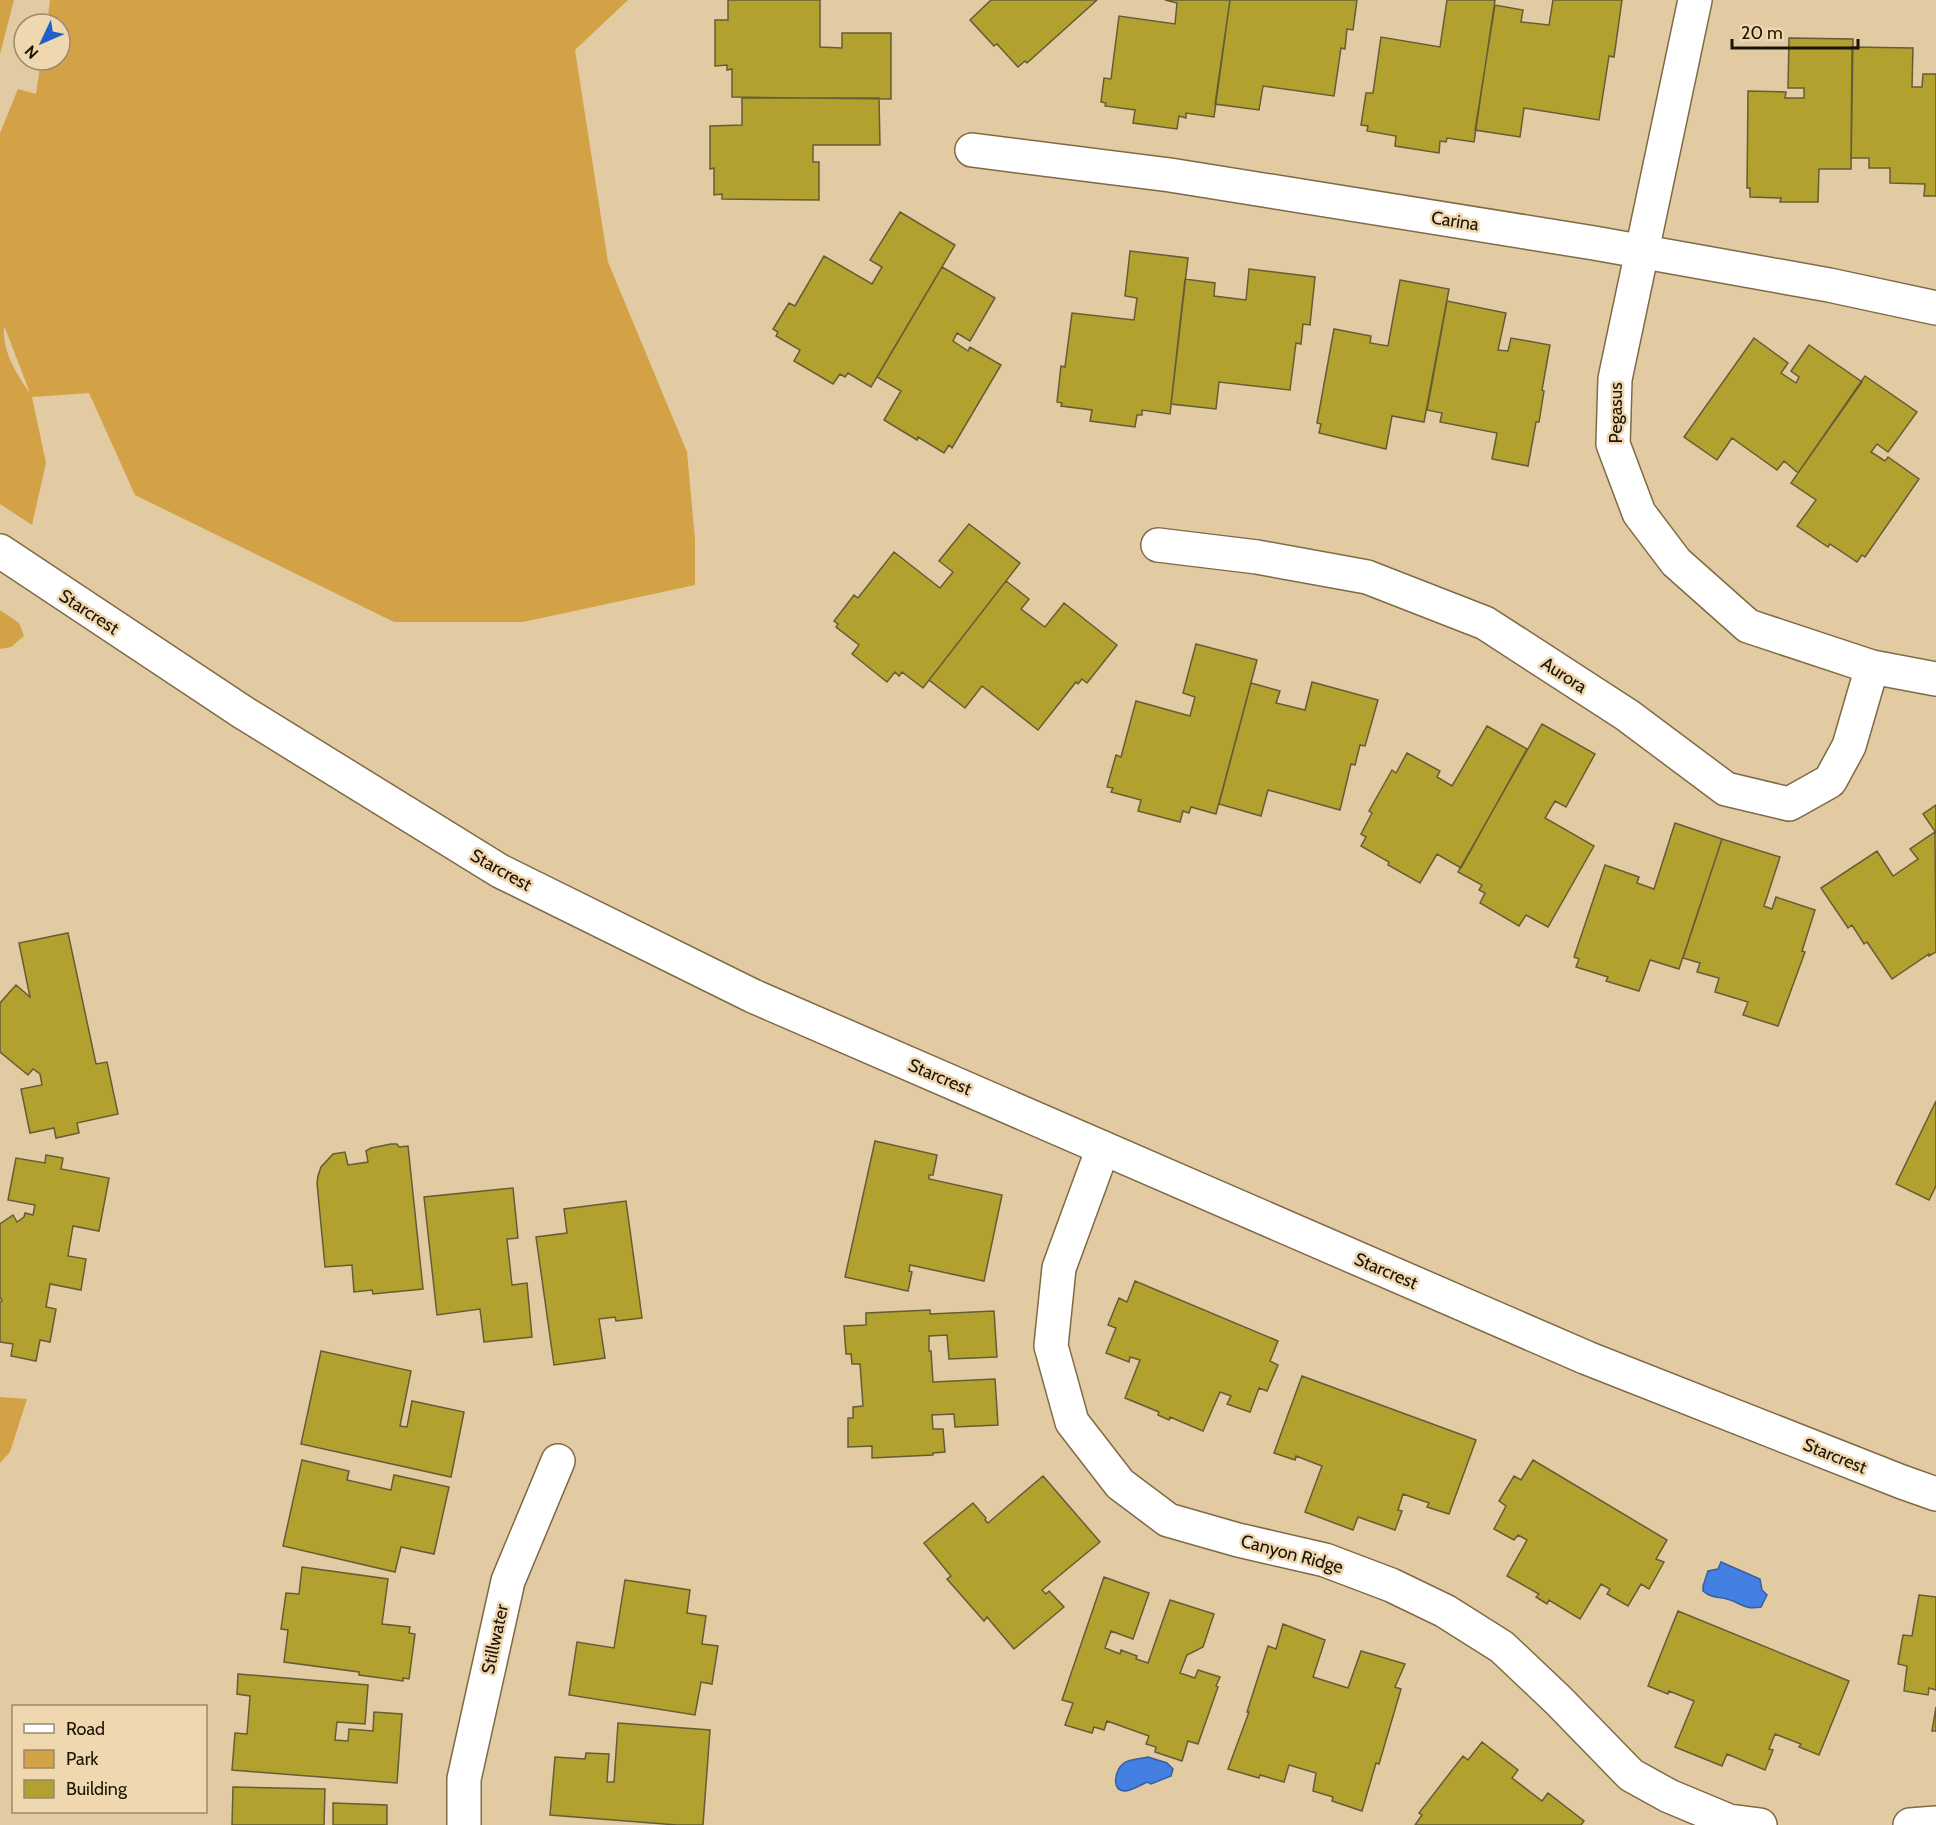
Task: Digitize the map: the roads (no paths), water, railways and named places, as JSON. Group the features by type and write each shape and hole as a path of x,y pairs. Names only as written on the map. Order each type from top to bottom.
{"street":[{"name":"Pegasus","path":"1695,0 1615,379 1613,444 1639,513 1676,562 1748,626 1872,667 1936,679"},
{"name":"Carina","path":"972,150 1170,175 1642,251 1829,285 1936,308"},
{"name":"Aurora","path":"1158,545 1257,557 1367,577 1485,623 1626,715 1726,789 1790,804 1830,781 1849,746 1872,667"},
{"name":"Starcrest","path":"0,551 244,713 500,872 753,996 1587,1358 1936,1494"},
{"name":"Canyon Ridge","path":"1103,1148 1059,1268 1051,1346 1072,1422 1119,1484 1168,1520 1238,1540 1325,1560 1391,1585 1446,1611 1502,1647 1558,1700 1631,1775 1669,1796 1729,1821 1760,1825"},
{"name":"Stillwater","path":"464,1825 464,1779 508,1581 558,1461"},
{"path":"1910,1825 1936,1823"}],"water":[{"path":"1721,1562 1760,1579 1762,1590 1767,1595 1761,1607 1746,1607 1703,1591 1708,1571 1718,1569"},
{"path":"1148,1757 1167,1763 1173,1769 1171,1776 1151,1784 1147,1782 1130,1790 1124,1791 1117,1787 1117,1774 1124,1763"}]}
